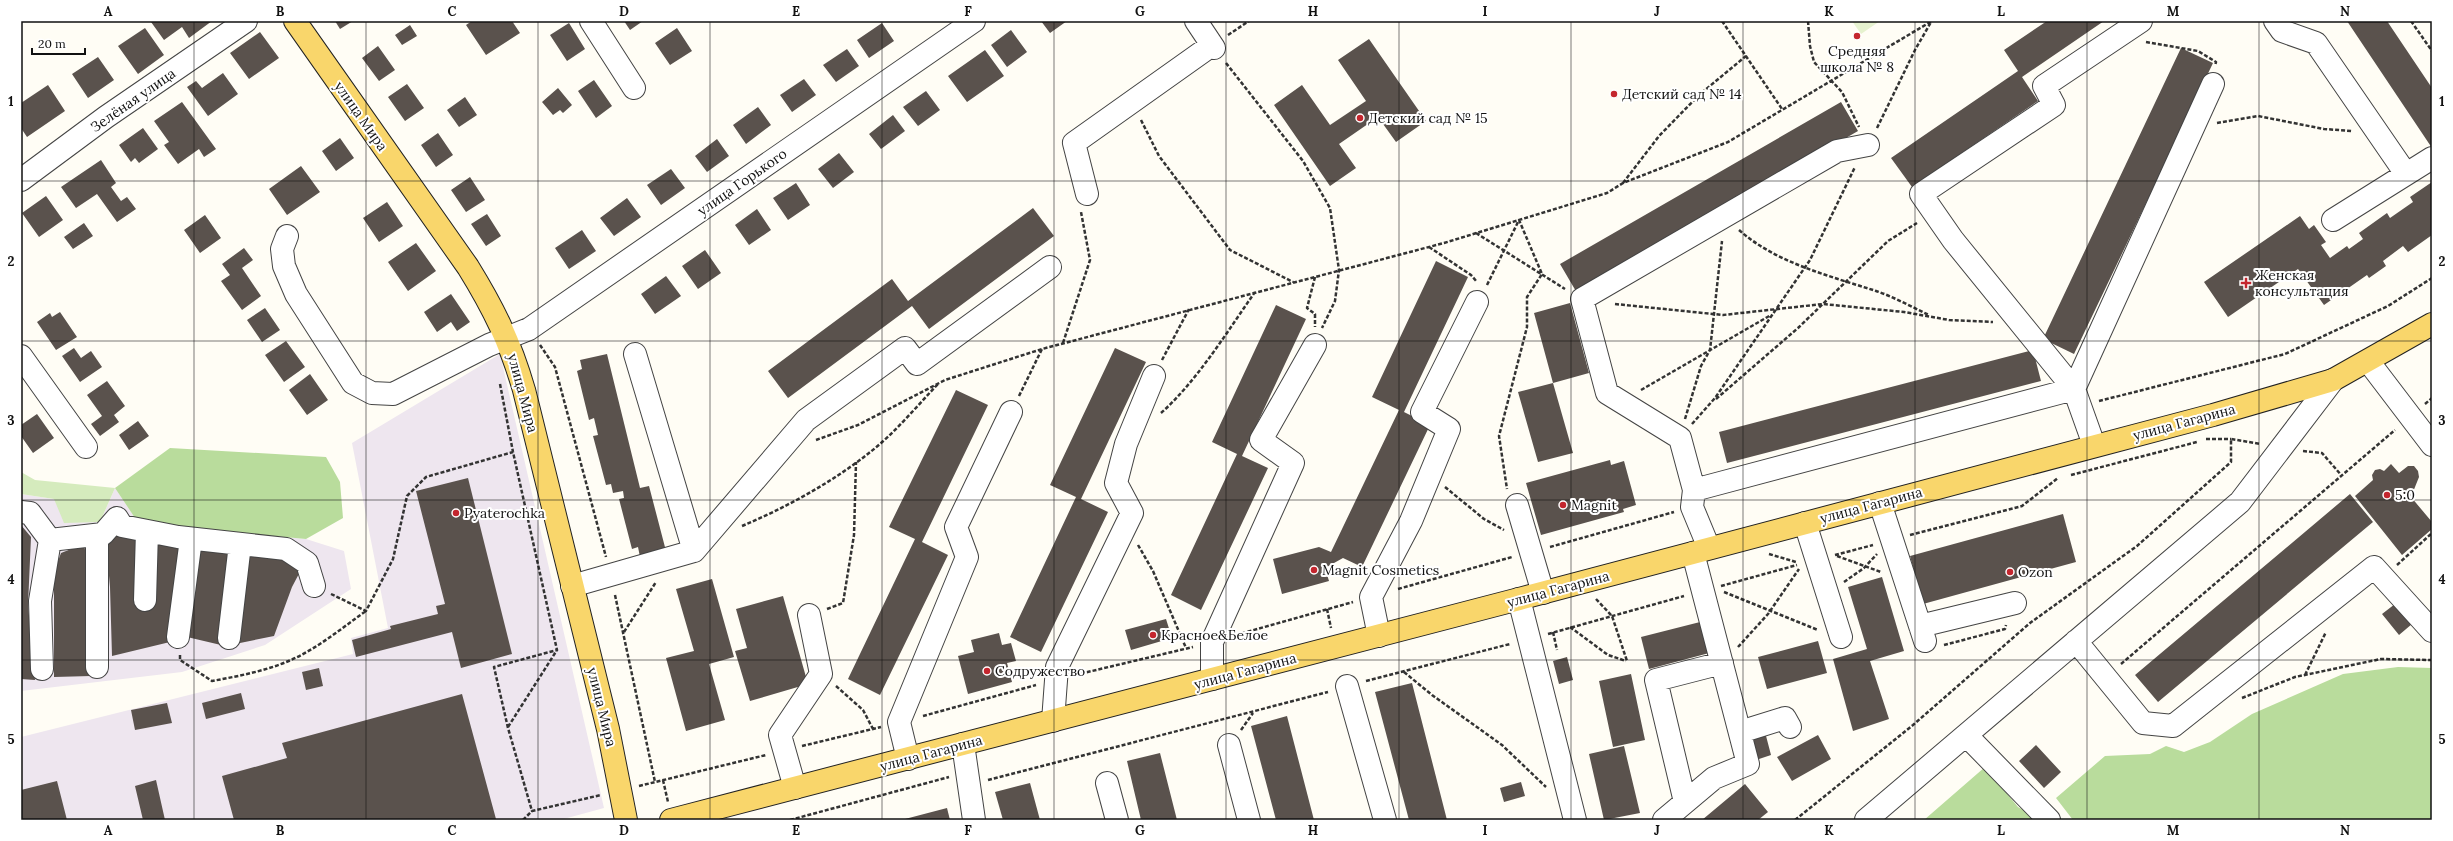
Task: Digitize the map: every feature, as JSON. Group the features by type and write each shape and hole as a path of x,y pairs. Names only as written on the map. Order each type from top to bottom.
{"main road":[{"name":"улица Мира","path":"295,21 468,267 492,307 508,339 524,390 608,729 626,820"},
{"name":"улица Гагарина","path":"671,820 714,815 795,788 1543,593 2094,445 2213,415 2332,380 2432,324"}],"street":[{"name":"Зелёная улица","path":"21,180 106,117 246,21"},
{"path":"591,21 634,88"},
{"name":"улица Горького","path":"287,236 282,249 284,266 296,294 354,383 372,393 392,394 489,345 529,330 974,21"},
{"path":"1087,194 1074,143 1132,101 1213,46 1196,21"},
{"path":"2094,445 2074,389 1952,240 1921,194 2054,105 2044,86 2141,21"},
{"path":"2275,21 2282,31 2316,43 2406,174"},
{"path":"1693,499 2074,389 2213,84"},
{"path":"1664,820 1714,778 1748,764 1703,591 1701,550 1693,499 1680,438 1607,393 1582,299 1837,151 1868,145"},
{"path":"2333,220 2432,158"},
{"path":"572,586 694,551 806,420 905,348 917,364 1050,267"},
{"path":"1378,636 1371,596 1411,520 1449,429 1422,412 1479,291"},
{"path":"1212,679 1212,642 1293,463 1261,440 1315,345"},
{"path":"635,354 694,551"},
{"path":"21,356 86,447"},
{"path":"2368,361 2432,446"},
{"path":"1053,721 1057,667 1132,513 1116,483 1126,444 1154,376"},
{"path":"1866,820 2240,502 2332,380"},
{"path":"908,759 899,722 967,557 956,527 1011,412"},
{"path":"1512,500 1518,553 1543,593"},
{"path":"1880,503 1890,540 1923,634 2015,603"},
{"path":"21,512 30,513 50,540 40,601 42,669"},
{"path":"50,540 102,534 117,518 122,526 147,531 191,539 286,549 307,563 314,586"},
{"path":"1804,523 1818,560 1841,637"},
{"path":"145,600 147,531"},
{"path":"97,535 97,667"},
{"path":"178,637 191,539"},
{"path":"229,638 240,544"},
{"path":"2076,641 2143,723 2173,726 2374,566 2432,631"},
{"path":"1519,599 1573,811"},
{"path":"795,788 780,735 821,674 809,615"},
{"path":"1685,802 1656,680 1722,664"},
{"path":"1347,686 1385,820"},
{"path":"1740,732 1785,718 1790,727"},
{"path":"1966,735 2049,820"},
{"path":"963,744 974,820"},
{"path":"1229,745 1249,820"},
{"path":"1107,783 1117,820"}],"path":[{"path":"1250,21 1213,46 1303,161 1330,208 1339,270 1335,301 1315,345"},
{"path":"1722,21 1782,109"},
{"path":"1808,21 1810,46 1814,62 1842,92 1868,145"},
{"path":"1680,438 1710,404 1805,268 1852,172 1868,145 1915,50 1932,21"},
{"path":"813,441 858,424 940,382 1063,342 1429,247 1606,193 1623,183 1728,142 1932,21"},
{"path":"2411,21 2432,51"},
{"path":"2116,38 2164,44 2198,52 2216,62 2213,84"},
{"path":"1623,183 1659,136 1699,95 1746,56"},
{"path":"1132,101 1159,156 1230,250 1294,282"},
{"path":"2193,127 2258,116 2324,129 2379,134"},
{"path":"1063,342 1090,260 1081,214 1087,194"},
{"path":"1710,404 1823,304 1888,241 1934,212"},
{"path":"1724,217 1751,241 1805,268 1877,291 1933,317"},
{"path":"1680,438 1701,366 1710,350 1715,314 1724,217"},
{"path":"1479,291 1504,251 1519,220"},
{"path":"1519,220 1542,274"},
{"path":"1476,233 1582,299"},
{"path":"1429,247 1471,275 1479,291"},
{"path":"1512,500 1499,436 1527,327 1527,297 1542,274"},
{"path":"1314,277 1307,308 1315,314 1315,345"},
{"path":"2096,402 2285,354 2388,306 2432,278"},
{"path":"1155,418 1172,404 1215,349 1255,292"},
{"path":"1612,303 1724,315 1823,304 1904,312 1984,323 2017,319"},
{"path":"1154,376 1189,309"},
{"path":"1620,401 1774,313"},
{"path":"538,343 555,368 573,426 608,564"},
{"path":"1011,412 1042,349"},
{"path":"497,376 558,650 508,728"},
{"path":"735,529 777,509 869,453 940,382"},
{"path":"2106,677 2432,398"},
{"path":"1841,637 1805,627 1715,588 1890,540 2022,506 2056,479 2207,439 2232,439 2322,454 2342,476"},
{"path":"1795,820 1913,725 2030,623 2137,546 2231,462 2232,439"},
{"path":"178,637 180,660 212,681 251,674 292,659 331,637 366,612 393,559 407,496 426,477 513,452"},
{"path":"809,615 843,603 854,535 856,462"},
{"path":"1431,472 1458,499 1484,519 1508,532 1506,524"},
{"path":"523,820 532,811 873,729 1055,680 1212,642 1518,553 1693,499"},
{"path":"1126,525 1153,571 1186,648"},
{"path":"2384,577 2432,533"},
{"path":"1827,594 1865,566 1890,540"},
{"path":"1766,553 1865,566 1886,573 1908,590"},
{"path":"624,632 670,558"},
{"path":"1722,664 1818,560"},
{"path":"314,586 366,612"},
{"path":"614,587 655,782"},
{"path":"790,820 968,779 1404,672 1703,591"},
{"path":"1570,627 1608,655 1627,662 1612,616 1595,598"},
{"path":"2305,675 2326,630"},
{"path":"1553,632 1557,650"},
{"path":"532,811 508,728 494,667 558,650"},
{"path":"2236,700 2305,675 2381,659 2432,660"},
{"path":"1404,672 1432,695 1502,746 1573,811"},
{"path":"821,674 863,710 873,729"}],"shaded area":[{"path":"500,354 604,808 560,820 21,820 21,737 353,654 351,638 388,628 352,443"},
{"path":"115,488 139,524 306,539 344,551 351,589 265,645 182,672 21,691 21,494 54,499 100,522"}],"green space":[{"path":"1852,21 1880,21 1861,34"},
{"path":"170,448 326,457 340,482 343,518 306,539 139,524 115,488"},
{"path":"21,472 35,480 115,488 100,522 64,523 54,499 21,494"},
{"path":"2398,667 2432,668 2432,820 2073,820 2056,798 2105,756 2150,754 2166,746 2184,752 2210,742 2252,714 2343,674"},
{"path":"1985,767 2018,807 2041,820 1924,820"}],"building":[{"path":"212,21 189,38 182,27 164,40 151,22"},
{"path":"335,21 353,21 340,29"},
{"path":"472,21 512,21 520,33 486,55 466,25"},
{"path":"624,21 643,21 630,30"},
{"path":"1041,21 1067,21 1050,33"},
{"path":"2047,21 2104,21 2022,77 2038,101 1912,187 1891,158 2018,71 2004,50"},
{"path":"2347,21 2387,21 2432,88 2432,148"},
{"path":"569,23 585,49 567,61 550,35"},
{"path":"882,23 894,41 869,58 857,40"},
{"path":"410,25 417,36 402,45 395,35"},
{"path":"145,28 164,55 138,74 118,46"},
{"path":"677,28 692,51 670,65 655,43"},
{"path":"1011,30 1027,52 1007,67 991,45"},
{"path":"260,32 279,58 249,79 230,53"},
{"path":"1369,39 1426,121 1396,142 1378,117 1339,144 1356,168 1330,186 1274,105 1302,85 1330,125 1366,101 1338,60"},
{"path":"378,46 395,70 379,81 362,58"},
{"path":"2181,48 2213,63 2074,354 2043,339"},
{"path":"847,49 859,66 836,82 823,65"},
{"path":"985,50 1004,76 967,102 948,76"},
{"path":"98,57 114,80 88,98 72,74"},
{"path":"223,73 238,94 208,116 187,87 196,81 202,88"},
{"path":"804,79 816,95 792,112 780,95"},
{"path":"594,80 612,106 596,118 578,91"},
{"path":"407,84 424,108 405,121 388,97"},
{"path":"48,85 65,111 27,137 21,128 21,103"},
{"path":"558,88 572,105 563,113 560,110 553,115 542,102"},
{"path":"926,91 940,110 918,126 903,107"},
{"path":"465,97 477,115 459,127 447,110"},
{"path":"182,102 216,149 204,157 199,149 178,164 164,145 169,142 154,121"},
{"path":"1841,102 1858,131 1577,293 1560,264"},
{"path":"758,107 771,125 746,144 733,125"},
{"path":"893,115 905,131 881,149 869,134"},
{"path":"143,128 158,149 139,163 135,158 131,162 119,145"},
{"path":"438,133 453,155 436,167 421,145"},
{"path":"340,138 354,158 336,171 322,151"},
{"path":"717,139 729,156 707,172 695,156"},
{"path":"839,153 854,172 833,188 818,169"},
{"path":"101,160 116,183 111,187 121,201 127,197 136,209 117,222 97,194 76,208 61,187"},
{"path":"301,166 320,192 287,215 269,189"},
{"path":"671,169 685,188 661,205 647,185"},
{"path":"470,177 485,200 466,212 451,190"},
{"path":"2432,182 2432,235 2408,252 2403,246 2383,261 2386,266 2369,278 2367,275 2324,305 2298,269 2228,317 2204,282 2300,216 2309,229 2314,225 2326,242 2321,245 2330,258 2347,246 2349,249 2363,239 2359,233 2387,213 2390,218 2413,202 2410,197"},
{"path":"796,183 810,205 788,220 773,198"},
{"path":"46,196 63,220 39,237 22,213"},
{"path":"627,198 641,217 614,236 600,218"},
{"path":"387,202 403,226 379,242 363,218"},
{"path":"1033,208 1054,236 929,329 912,306 788,398 768,371 892,279 908,301"},
{"path":"757,209 771,230 749,245 735,225"},
{"path":"487,214 501,236 486,246 471,224"},
{"path":"205,215 221,238 200,253 184,230"},
{"path":"84,223 93,236 73,249 64,237"},
{"path":"582,230 596,251 569,269 555,248"},
{"path":"416,243 436,271 408,291 388,262"},
{"path":"244,248 253,260 242,268 261,296 242,310 221,281 230,275 222,264"},
{"path":"705,250 721,273 698,289 682,266"},
{"path":"1436,261 1468,277 1404,412 1430,425 1362,567 1343,558 1325,568 1329,581 1282,594 1273,559 1319,547 1331,552 1399,410 1372,397"},
{"path":"666,276 681,296 655,314 641,294"},
{"path":"451,294 470,322 457,331 451,322 437,332 424,312"},
{"path":"1570,303 1589,373 1553,383 1534,313"},
{"path":"1276,305 1306,319 1242,456 1268,468 1201,610 1171,595 1237,454 1212,442"},
{"path":"265,308 280,330 262,342 247,320"},
{"path":"60,312 77,337 56,350 37,322 50,313 52,317"},
{"path":"286,341 305,367 284,382 265,355"},
{"path":"74,348 81,358 91,351 102,367 80,382 62,356"},
{"path":"1115,348 1146,362 1081,499 1108,512 1041,652 1010,637 1076,497 1050,485"},
{"path":"2033,350 2041,381 1727,463 1719,432"},
{"path":"607,354 640,488 649,486 666,551 640,557 638,547 632,549 619,499 624,498 623,491 613,493 611,484 606,485 593,436 598,435 594,418 589,420 577,371 582,369 580,360"},
{"path":"310,374 328,400 307,415 289,390"},
{"path":"107,381 125,406 114,415 119,422 100,436 91,424 102,416 87,395"},
{"path":"1553,383 1573,453 1538,462 1518,392"},
{"path":"956,390 988,405 922,542 948,555 880,695 848,679 915,539 889,527"},
{"path":"37,414 54,438 33,453 21,436 21,425"},
{"path":"138,421 149,436 129,450 119,435"},
{"path":"1610,460 1611,465 1624,461 1636,505 1623,509 1624,512 1541,535 1526,483"},
{"path":"2391,464 2399,473 2408,466 2414,466 2418,471 2419,477 2411,497 2432,522 2432,529 2402,555 2355,496 2373,480 2372,475 2375,470 2380,469 2384,471"},
{"path":"468,478 512,654 461,668 452,632 356,657 352,640 391,629 390,626 438,614 436,606 445,604 416,491"},
{"path":"2350,494 2373,522 2158,702 2135,675"},
{"path":"2063,514 2076,562 1923,604 1910,556"},
{"path":"21,525 31,537 28,605 35,680 21,679"},
{"path":"139,535 157,541 182,544 170,642 112,656 110,587 106,542 112,536"},
{"path":"84,544 88,567 91,676 54,677 54,572 61,553"},
{"path":"195,546 234,550 221,645 187,637"},
{"path":"245,556 277,558 302,568 292,587 274,636 240,643"},
{"path":"1882,577 1904,651 1870,661 1889,719 1853,731 1833,659 1867,649 1848,587"},
{"path":"712,579 734,657 709,664 725,720 686,731 666,658 694,651 676,589"},
{"path":"783,596 808,684 750,701 735,651 747,648 736,609"},
{"path":"2395,604 2412,624 2399,635 2382,614"},
{"path":"1166,619 1172,638 1131,650 1125,630"},
{"path":"1704,621 1713,652 1649,669 1641,637"},
{"path":"999,633 1002,645 1011,643 1016,661 1007,663 1012,682 968,694 958,656 974,652 971,640"},
{"path":"1818,641 1827,673 1767,689 1758,657"},
{"path":"1567,657 1573,680 1559,684 1553,661"},
{"path":"319,668 323,686 306,690 302,672"},
{"path":"1631,674 1645,740 1613,747 1599,681"},
{"path":"1412,683 1447,820 1409,820 1375,692"},
{"path":"241,693 245,709 206,719 202,703"},
{"path":"462,694 496,819 234,820 222,776 287,758 282,743"},
{"path":"167,703 172,723 135,730 131,710"},
{"path":"1287,716 1314,820 1276,820 1251,726"},
{"path":"1765,732 1771,755 1756,760 1749,738"},
{"path":"1818,735 1831,759 1792,781 1777,757"},
{"path":"2036,745 2061,772 2044,788 2019,761"},
{"path":"1624,746 1640,813 1604,820 1589,754"},
{"path":"1160,753 1177,820 1141,820 1127,761"},
{"path":"156,780 165,820 143,820 135,786"},
{"path":"57,781 67,820 21,820 21,790"},
{"path":"1521,782 1525,796 1504,802 1500,788"},
{"path":"1030,783 1040,820 1003,820 995,792"},
{"path":"1745,784 1768,812 1758,820 1702,820"},
{"path":"947,808 950,820 905,820 905,819"}],"place":[{"name":"Cредняя школа № 8","path":"1857,36"},
{"name":"Детский сад № 14","path":"1614,94"},
{"name":"Детский сад № 15","path":"1360,118"},
{"name":"Женская консультация","path":"2246,283"},
{"name":"5:0","path":"2387,495"},
{"name":"Magnit","path":"1563,505"},
{"name":"Pyaterochka","path":"456,513"},
{"name":"Magnit Cosmetics","path":"1314,570"},
{"name":"Ozon","path":"2010,572"},
{"name":"Красное&Белое","path":"1153,635"},
{"name":"Содружество","path":"987,671"}]}
